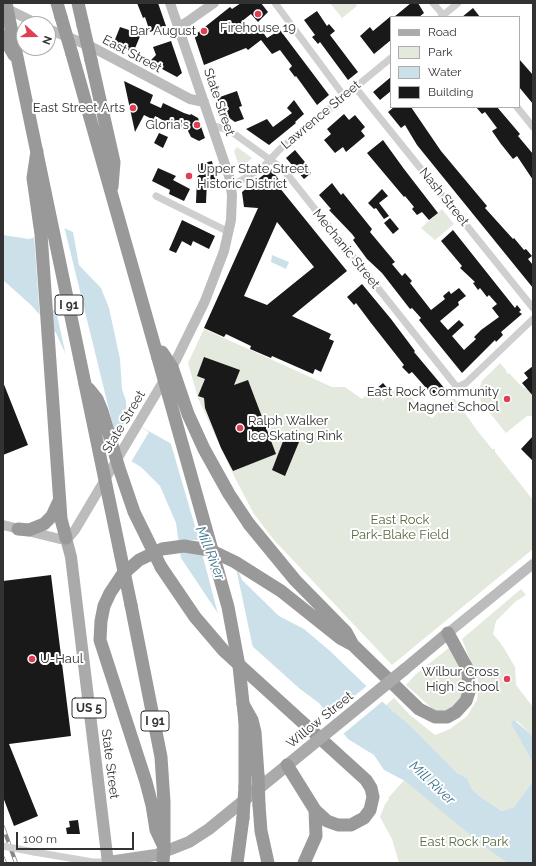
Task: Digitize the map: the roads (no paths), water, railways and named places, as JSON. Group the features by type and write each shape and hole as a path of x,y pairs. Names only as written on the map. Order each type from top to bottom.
{"highway":[{"path":"6,3 7,32 19,63 37,151 33,178 47,228 51,366 61,519 66,538"},
{"path":"57,3 158,352 225,594 236,647 243,704 248,721 256,737 261,831 268,863"},
{"path":"78,3 114,162 111,193"},
{"name":"I 91","path":"47,228 85,384 161,758 163,863"},
{"path":"158,352 172,367 188,414 202,445 229,494 249,524 295,580 346,632 354,645 419,709 430,716 441,718 451,716 460,709 468,699 470,690 467,668 448,633"},
{"path":"85,384 100,404 134,512 161,567 186,606 224,651 364,778 371,788 373,797 370,810 364,818 356,824 342,826 325,820 315,810 287,765"},
{"path":"18,529 33,529 47,521 56,510 59,495"},
{"path":"163,842 155,827 152,805 146,782 102,651 100,629 107,599 122,575 144,556 170,547 188,546 210,550 227,557 288,596 340,638 354,645"},
{"path":"237,863 243,818 248,721"},
{"path":"304,863 316,836 315,810"}],"main road":[{"name":"State Street","path":"108,863 71,557 66,538 78,526 120,456 172,366 197,318 214,279 229,232 232,207 231,184 226,164 170,3"},
{"path":"178,27 214,3"},
{"path":"3,7 22,16"},
{"name":"East Street","path":"56,32 90,46 125,66 190,99 204,102"},
{"path":"3,525 57,539 66,538"},
{"name":"Willow Street","path":"108,863 156,855 189,842 209,829 533,564"}],"street":[{"path":"275,3 344,96"},
{"path":"433,3 443,16 458,3"},
{"name":"Lawrence Street","path":"231,184 246,178 271,159 280,149 390,59"},
{"name":"Nash Street","path":"355,87 533,308"},
{"path":"518,108 533,127"},
{"name":"Mechanic Street","path":"213,126 229,130 271,159 282,169 455,384 460,386 466,383 533,319"},
{"path":"156,196 229,232"},
{"path":"3,846 93,862 108,863"}],"water":[{"name":"Mill River","path":"64,228 73,232 79,265 101,288 109,308 120,359 122,389 126,401 127,419 170,443 223,533 242,580 279,616 304,629 330,651 386,705 412,727 457,773 467,778 472,789 478,795 502,811 514,807 533,781 533,863 508,863 484,846 405,781 384,770 374,755 348,739 319,703 300,689 221,618 181,558 176,523 160,486 141,467 109,448 56,333 31,305 3,280 3,235 29,239"},
{"path":"272,255 289,262 286,269 271,262"},
{"path":"514,720 533,736 533,768 532,761 511,723"}],"railway":[{"path":"3,827 16,863"},
{"path":"3,858 5,863"}],"place":[{"name":"Firehouse 19","path":"258,14"},
{"name":"Bar August","path":"204,31"},
{"name":"East Street Arts","path":"133,108"},
{"name":"Gloria's","path":"197,125"},
{"name":"Upper State Street Historic District","path":"189,176"},
{"name":"East Rock Community Magnet School","path":"507,399"},
{"name":"Ralph Walker Ice Skating Rink","path":"240,428"},
{"name":"U-Haul","path":"32,659"},
{"name":"Wilbur Cross High School","path":"507,679"}],"park label":[{"name":"East Rock Park-Blake Field","path":"400,528"},
{"name":"East Rock Park","path":"464,842"}]}
